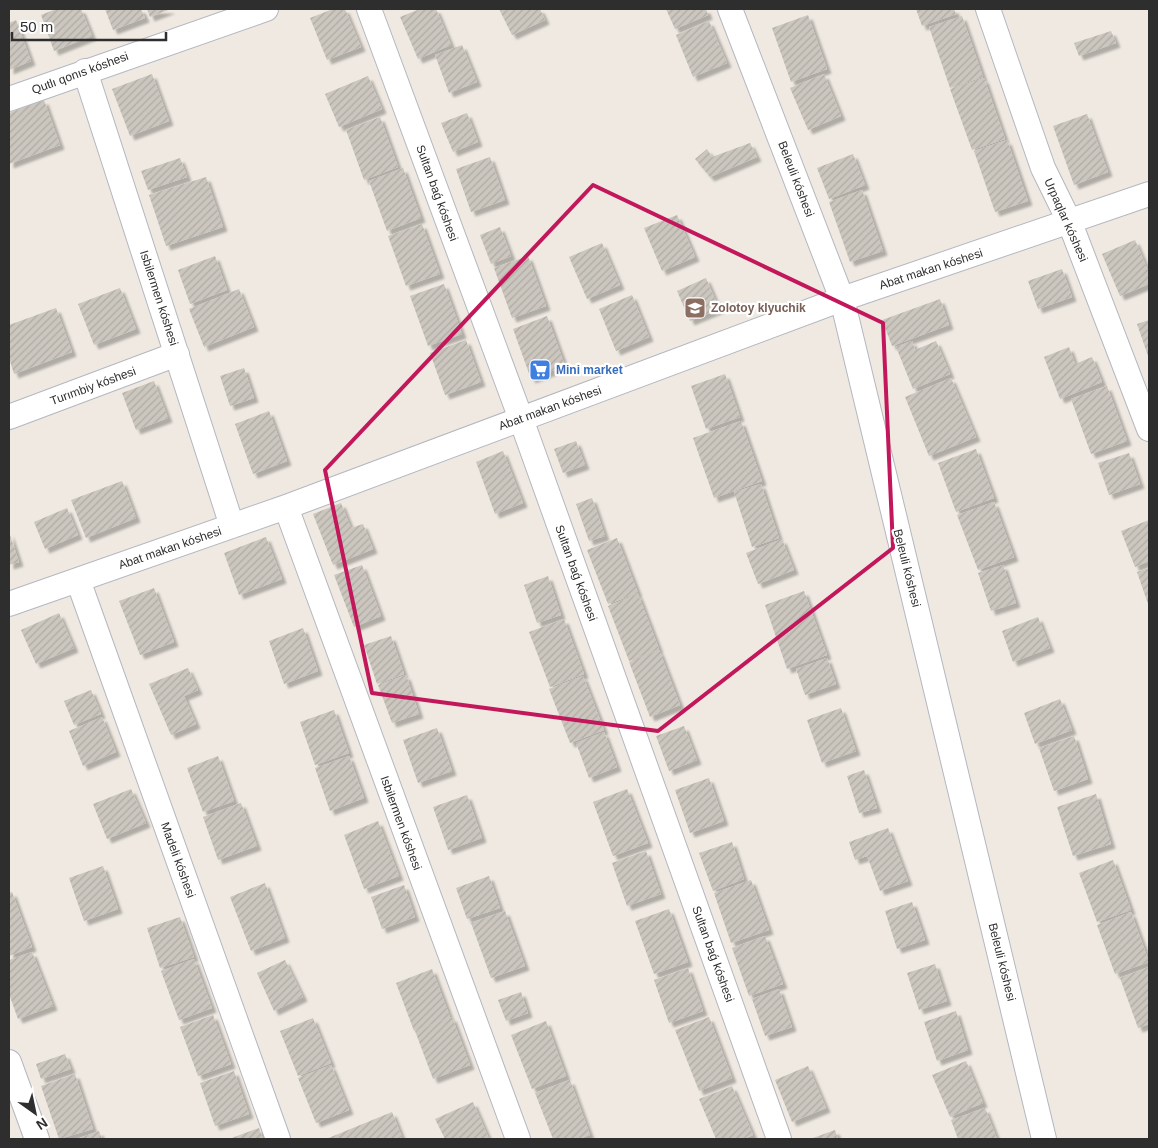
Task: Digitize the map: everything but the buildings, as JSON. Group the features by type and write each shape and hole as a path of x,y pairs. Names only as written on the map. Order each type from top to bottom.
{"street":[{"name":"Qutlı qonıs kóshesi","path":"9,99 266,9"},
{"name":"Sultan baǵ kóshesi","path":"369,9 521,419 779,1139"},
{"name":"Beleuli kóshesi","path":"730,9 842,299 1044,1139"},
{"name":"Urpaqlar kóshesi","path":"988,9 1043,168 1070,223 1149,429"},
{"name":"Isbilermen kóshesi","path":"85,71 232,526"},
{"name":"Abat makan kóshesi","path":"9,604 286,507 842,299 1070,223 1149,194"},
{"name":"Turımbiy kóshesi","path":"9,417 177,354"},
{"name":"Isbilermen kóshesi","path":"286,507 518,1139"},
{"name":"Madeli kóshesi","path":"78,580 278,1139"},
{"path":"9,1062 37,1139"}],"highlighted area":[{"path":"593,185 883,323 893,548 658,731 372,693 325,470"}],"place":[{"name":"Zolotoy klyuchik","path":"695,308"},
{"name":"Mini market","path":"540,370"}]}
